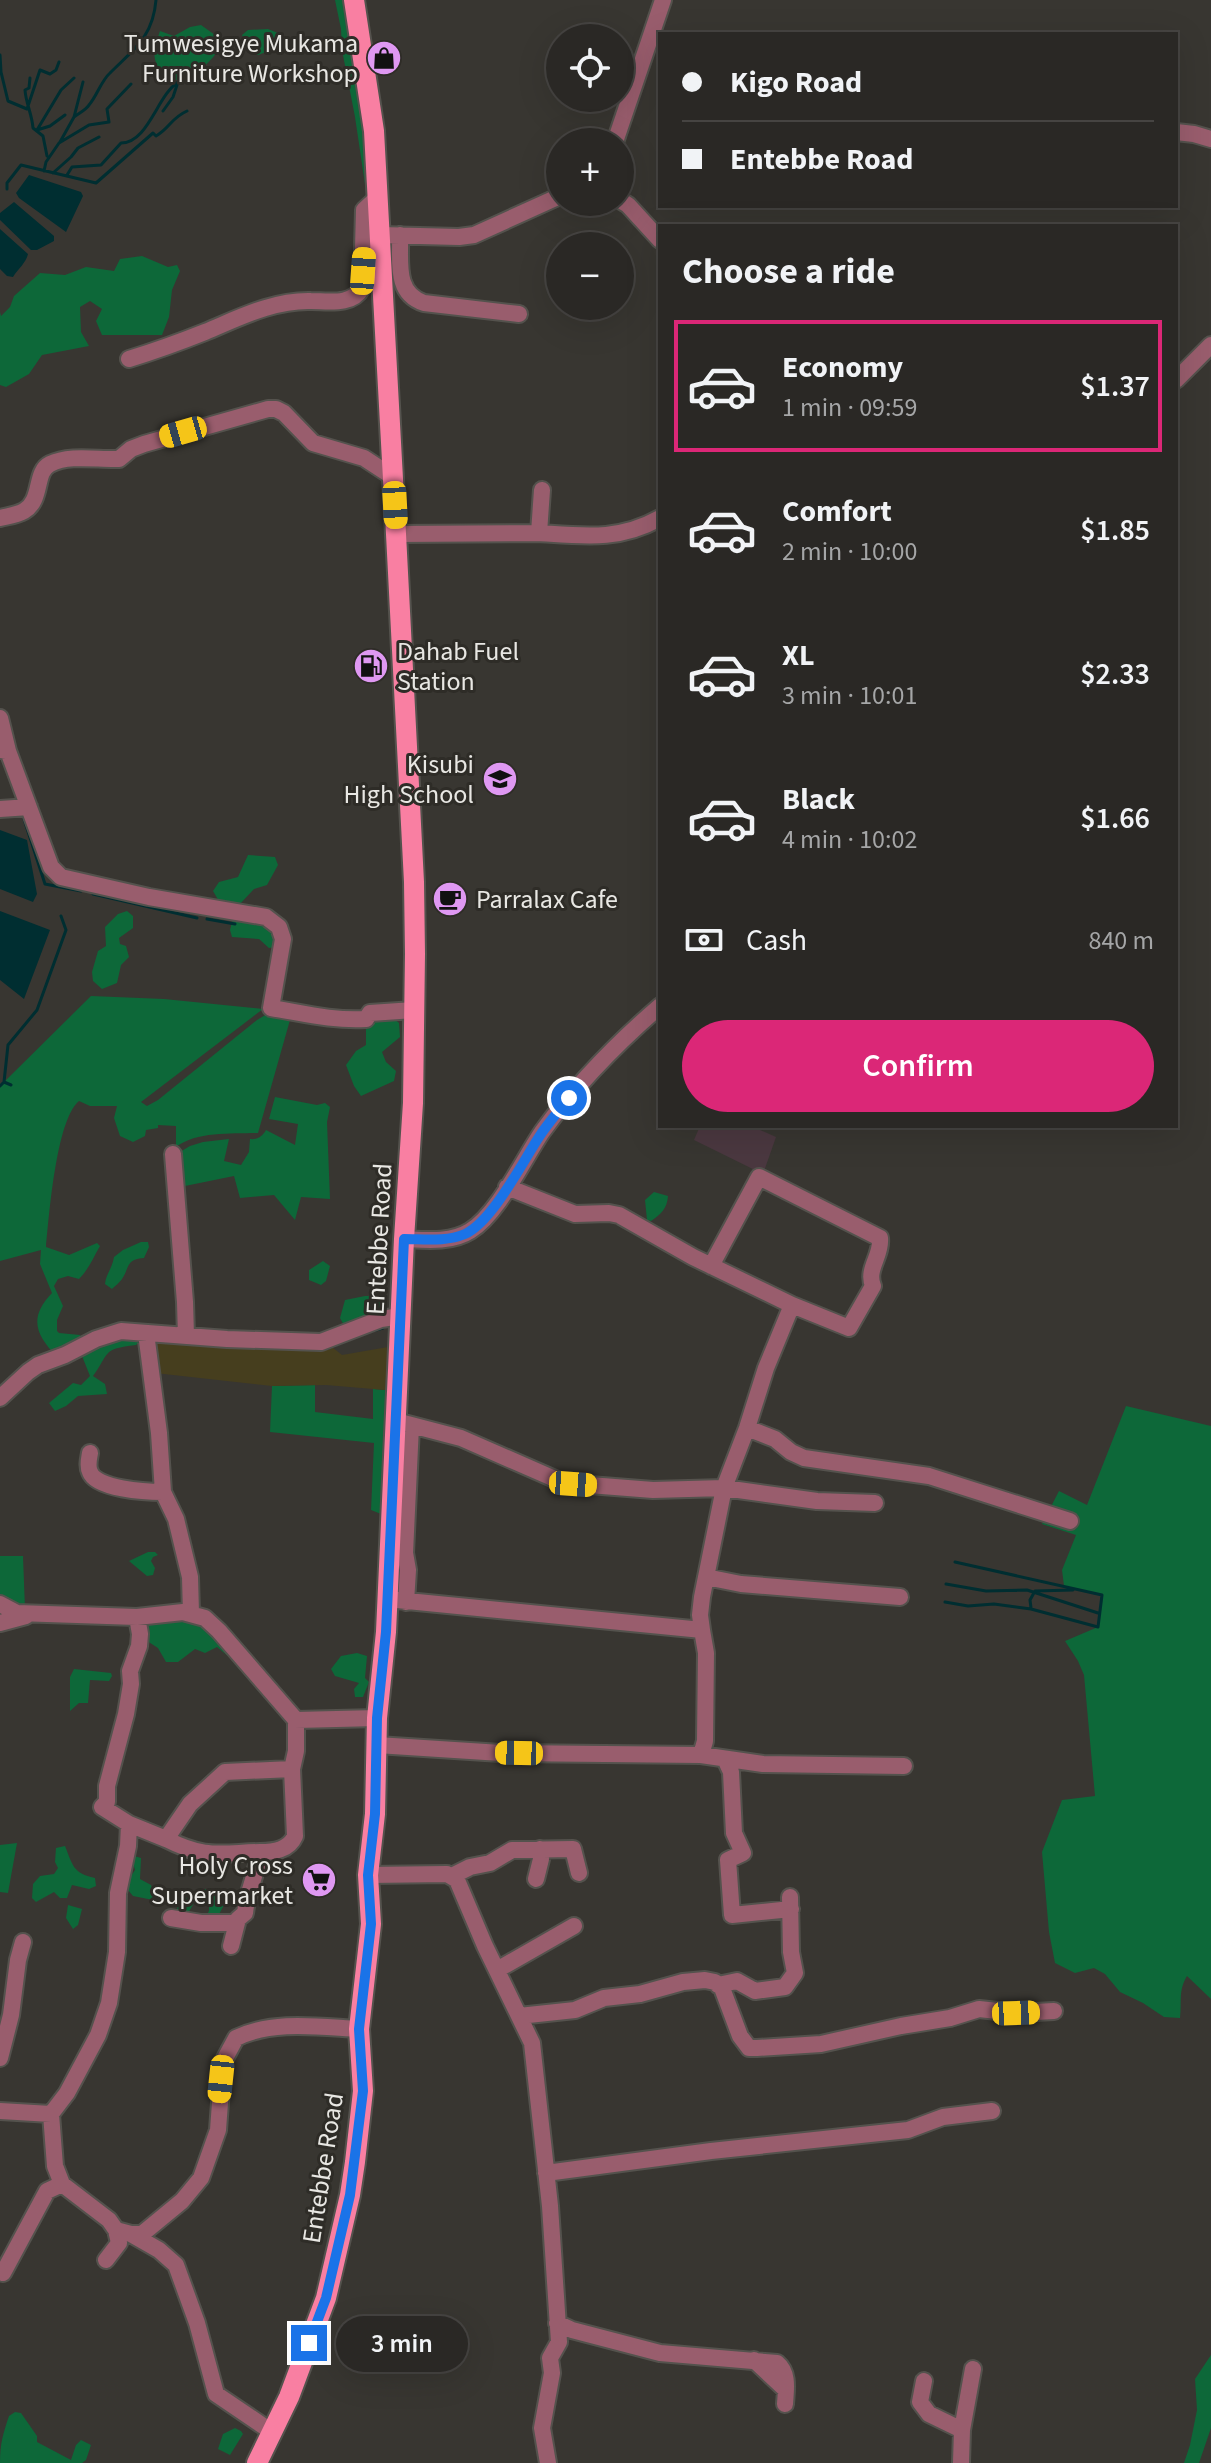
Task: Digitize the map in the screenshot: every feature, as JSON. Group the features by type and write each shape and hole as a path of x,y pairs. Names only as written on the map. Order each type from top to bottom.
{"main road":[{"name":"Entebbe Road","path":"257,2463 289,2397 326,2298 350,2195 363,2091 359,2029 371,1924 368,1875 375,1814 377,1718 397,1600 404,1424 401,1316 413,1103 414,882 393,477 390,235 377,198 374,131 354,0"}],"street":[{"path":"620,128 663,0"},
{"path":"1178,132 1211,139"},
{"path":"129,359 274,305 295,300 341,301 355,297 362,288 364,210 377,198"},
{"path":"519,314 424,303 413,299 403,286 390,235 474,235 546,202"},
{"path":"634,212 658,238"},
{"path":"1178,378 1211,345"},
{"path":"0,518 18,514 31,506 43,472 50,464 81,459 119,459 131,449 144,444 268,409 284,413 313,443 350,452 393,477"},
{"path":"539,533 542,490"},
{"path":"396,534 604,536 619,535 658,519"},
{"path":"0,718 4,750 51,867 61,877 149,897 266,917 279,927 283,939 271,1008 320,1018 352,1020 366,1019 370,1013 414,1010"},
{"path":"0,809 29,807"},
{"path":"404,1239 447,1239 468,1233 496,1204 569,1098 603,1058 658,1008"},
{"path":"173,1154 186,1336"},
{"path":"507,1187 575,1214 619,1215 711,1266 849,1328 873,1286 870,1273 882,1249 880,1238 759,1177 711,1266"},
{"path":"701,1755 705,1741 706,1653 700,1615 706,1577 724,1488 766,1368 792,1305"},
{"path":"0,1398 38,1365 121,1331 321,1342 381,1319 401,1316"},
{"path":"146,1333 163,1492 176,1519 189,1571 191,1613"},
{"path":"404,1424 474,1443 564,1483 653,1490 724,1488 817,1501 875,1503"},
{"path":"747,1428 775,1439 804,1458 929,1476 1070,1521"},
{"path":"90,1453 89,1470 98,1481 133,1490 163,1492"},
{"path":"706,1577 741,1584 900,1597"},
{"path":"397,1600 702,1630"},
{"path":"0,1604 17,1613 137,1617 191,1613 211,1623 296,1720 296,1751 292,1769 295,1836 285,1848 210,1855 183,1848 129,1824 102,1807 107,1802 107,1786 126,1714 130,1671 139,1646 137,1617"},
{"path":"0,1623 32,1614"},
{"path":"296,1720 377,1718"},
{"path":"377,1745 501,1753 701,1755 763,1764 904,1766"},
{"path":"718,1985 737,1981 755,1991 785,1987 795,1973 791,1952 790,1903 732,1915 728,1860 743,1853 734,1833 731,1772 725,1759"},
{"path":"166,1839 190,1804 225,1772 292,1769"},
{"path":"129,1824 128,1846 118,1893 117,1952 109,2003 98,2035 67,2093 51,2114 55,2166 62,2184 124,2232 159,2250 176,2265 197,2323 216,2394 272,2432"},
{"path":"452,1876 470,1867 490,1863 512,1850 540,1849 573,1849 579,1873"},
{"path":"536,1879 540,1849"},
{"path":"231,1946 237,1923 245,1913 260,1852"},
{"path":"368,1875 447,1874 457,1880 532,2043 543,2128 559,2342 550,2358 552,2373 542,2428 548,2463"},
{"path":"171,1918 201,1923 237,1923"},
{"path":"497,1970 574,1926"},
{"path":"0,2058 11,2015 23,1942"},
{"path":"519,2016 575,2010 596,2000 705,1980 722,1988 749,2048 821,2044 901,2026 940,2021 979,2009 1016,2013 1054,2011"},
{"path":"124,2232 142,2234 192,2191 201,2178 218,2130 223,2062 236,2038 256,2030 280,2027 359,2029"},
{"path":"0,2111 51,2114"},
{"path":"546,2173 908,2130 943,2117 992,2111"},
{"path":"3,2273 47,2191 62,2184"},
{"path":"106,2260 124,2232"},
{"path":"557,2323 572,2330 660,2353 777,2363 783,2368 785,2397"},
{"path":"961,2463 962,2430 973,2369"},
{"path":"924,2381 920,2402 929,2414 962,2430"}],"shaded area":[{"path":"699,1128 756,1128 776,1137 763,1174 694,1140"}],"green space":[{"path":"335,0 346,0 362,106 366,191 341,29"},
{"path":"201,25 222,40 217,52 188,80 168,80 158,68 155,57 160,31 174,36"},
{"path":"268,29 283,39 274,49 258,55 248,50 242,35 248,30"},
{"path":"142,256 168,267 177,265 180,271 172,290 169,317 162,335 102,335 96,321 102,309 90,301 80,307 81,332 89,346 42,355 29,374 6,387 0,385 0,312 1,316 10,307 14,296 40,273 65,275 86,267 114,271 120,259"},
{"path":"248,855 275,857 278,865 267,885 254,889 239,905 220,903 213,891 219,882 238,877"},
{"path":"127,911 133,916 133,928 119,938 120,944 126,946 129,957 121,965 117,983 102,989 93,981 92,972 98,951 106,946 105,927 118,914"},
{"path":"233,918 259,922 278,936 276,947 269,948 259,939 232,937"},
{"path":"91,996 164,999 263,1009 141,1102 147,1106 257,1020 267,1014 289,1016 290,1020 258,1133 204,1136 176,1147 176,1126 158,1125 158,1128 146,1130 145,1136 133,1142 120,1136 114,1118 117,1106 90,1106 79,1101 71,1111 59,1148 46,1247 69,1255 97,1243 100,1246 79,1279 68,1276 58,1279 54,1286 63,1306 57,1320 57,1331 80,1335 83,1342 57,1357 44,1341 38,1326 40,1310 52,1293 40,1264 41,1250 0,1261 0,1086"},
{"path":"393,1018 399,1023 400,1037 382,1052 386,1062 396,1071 394,1081 361,1096 346,1065 356,1051 366,1045 366,1026 370,1019"},
{"path":"275,1097 317,1105 325,1103 330,1107 327,1122 330,1199 301,1197 295,1220 274,1195 240,1198 234,1176 180,1187 180,1152 190,1146 229,1139 224,1161 241,1165 249,1152 250,1139 260,1137 266,1130 295,1145 298,1124 269,1119"},
{"path":"654,1192 668,1196 663,1211 651,1221 647,1220 645,1200"},
{"path":"141,1242 148,1242 149,1247 144,1258 131,1262 122,1279 112,1289 105,1284 114,1257"},
{"path":"323,1261 330,1266 326,1281 321,1285 309,1280 309,1270"},
{"path":"384,1296 384,1312 347,1331 340,1318 345,1300"},
{"path":"132,1333 140,1341 108,1353 93,1376 105,1384 107,1394 78,1396 55,1411 49,1403 73,1383 81,1385 90,1376 82,1356 100,1344"},
{"path":"315,1385 315,1412 373,1419 373,1389 385,1390 386,1464 381,1514 371,1510 374,1443 270,1432 272,1386"},
{"path":"1126,1406 1211,1426 1211,1999 1187,1976 1181,1991 1180,2018 1164,2017 1120,1992 1105,1974 1094,1968 1075,1973 1055,1963 1049,1932 1042,1852 1062,1800 1095,1796 1084,1675 1065,1641 1098,1627 1102,1595 1064,1586 1062,1570 1076,1535 1042,1524 1059,1491 1087,1505"},
{"path":"148,1552 158,1555 151,1561 155,1568 153,1575 147,1576 129,1561"},
{"path":"0,1556 23,1556 25,1609 0,1597"},
{"path":"192,1620 201,1623 234,1658 217,1647 205,1653 195,1649 178,1662 166,1662 158,1648 144,1639 147,1625"},
{"path":"357,1653 367,1656 365,1678 369,1682 363,1697 355,1697 354,1689 359,1683 335,1676 331,1669 341,1656"},
{"path":"74,1669 111,1673 112,1676 109,1681 90,1680 88,1703 79,1703 70,1711 70,1677"},
{"path":"17,1843 8,1893 0,1892 0,1845"},
{"path":"65,1846 75,1868 95,1878 96,1886 89,1889 72,1885 67,1898 60,1898 54,1892 36,1902 32,1898 33,1884 40,1876 54,1874 58,1868 56,1848"},
{"path":"131,1855 141,1858 140,1879 151,1885 155,1896 153,1900 133,1896 128,1890 129,1879 135,1870"},
{"path":"206,1889 226,1895 216,1920 204,1919 209,1911 209,1902 203,1898 194,1903 185,1918 175,1915 183,1901"},
{"path":"68,1905 82,1909 78,1925 73,1929 66,1918"},
{"path":"1211,2355 1211,2428 1199,2463 1184,2463 1197,2410 1195,2379"},
{"path":"15,2412 21,2413 37,2436 37,2442 71,2460 81,2440 91,2445 86,2460 82,2463 0,2463 5,2428 9,2416"},
{"path":"235,2428 243,2434 230,2455 218,2449 223,2434"}],"sand":[{"path":"152,1340 318,1349 332,1347 342,1355 388,1347 385,1390 326,1385 272,1386 155,1373"}],"water":[{"path":"29,175 81,192 83,196 66,232 19,198 16,193"},
{"path":"14,202 54,236 54,241 31,250 0,220 0,213"},
{"path":"0,229 28,254 13,277 0,269"},
{"path":"0,830 27,840 37,894 33,902 0,889"},
{"path":"0,911 50,930 24,999 0,980"}],"waterway":[{"path":"74,117 88,107 107,76 141,41 151,24 156,0"},
{"path":"0,55 8,101 27,109 40,70 50,74 59,62"},
{"path":"30,78 29,88 25,90 33,128 43,136 47,156"},
{"path":"37,130 61,90 74,78"},
{"path":"60,142 74,117 83,82"},
{"path":"67,175 72,167 101,165 121,143 138,135 178,82 173,97 163,111"},
{"path":"44,171 46,162 59,143 89,125 109,122 107,109 131,84"},
{"path":"7,189 7,183 21,165 96,183 153,133 156,136 187,111"},
{"path":"37,130 50,126 65,115"},
{"path":"53,173 78,148 99,137"},
{"path":"23,816 45,884 81,891"},
{"path":"93,894 197,918"},
{"path":"4,1082 8,1045 37,1010 66,930 61,916"},
{"path":"207,919 235,924"},
{"path":"0,1086 4,1082 11,1085"},
{"path":"372,1331 383,1328"},
{"path":"328,1348 358,1336"},
{"path":"945,1602 1031,1609 1098,1627 1102,1595 955,1562"},
{"path":"946,1584 986,1591 1027,1590 1098,1613"},
{"path":"1031,1608 1030,1600 1035,1591 1073,1590"}],"place":[{"name":"Tumwesigye Mukama Furniture Workshop","path":"384,58"},
{"name":"Dahab Fuel Station","path":"371,666"},
{"name":"Kisubi High School","path":"500,779"},
{"name":"Parralax Cafe","path":"450,899"},
{"name":"Holy Cross Supermarket","path":"319,1880"}],"route":[{"path":"309,2343 326,2298 350,2195 363,2091 359,2029 371,1924 368,1875 375,1814 377,1718 386,1632 404,1239 447,1239 468,1233 476,1227 496,1204 569,1098"}]}
